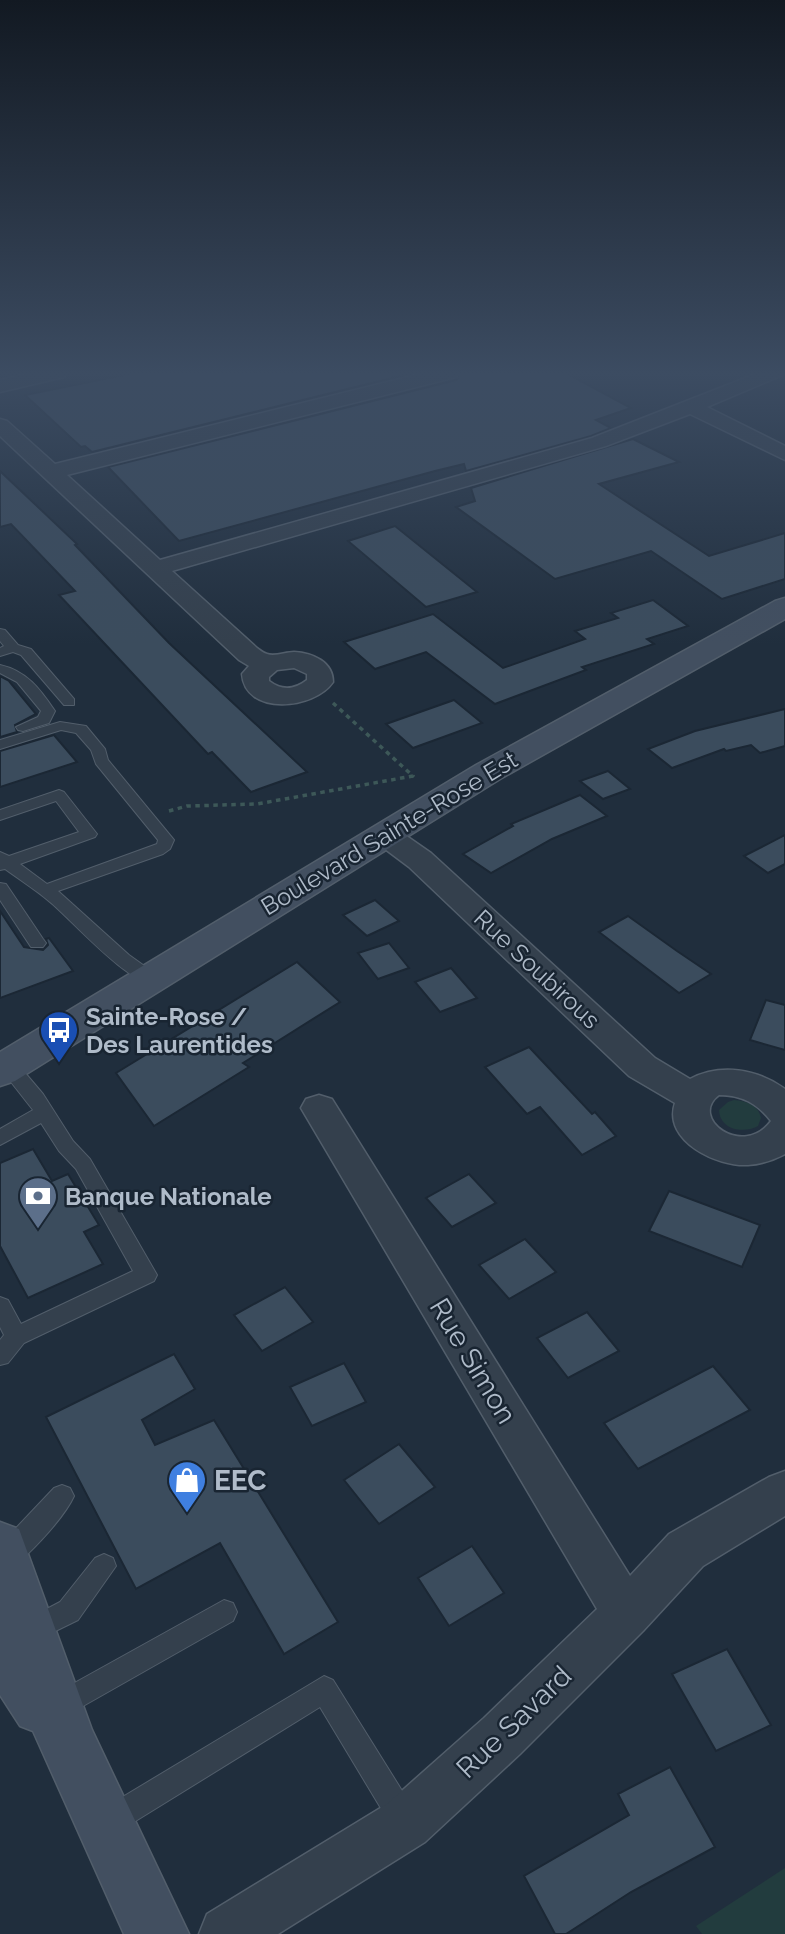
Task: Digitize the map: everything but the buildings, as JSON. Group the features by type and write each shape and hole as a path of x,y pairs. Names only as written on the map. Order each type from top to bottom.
{"street":[{"path":"42,463 248,653 265,665"},
{"path":"51,472 86,463"},
{"path":"158,568 525,463"},
{"name":"Boulevard Sainte-Rose Est","path":"4,1069 384,834 534,746 785,607"},
{"name":"Rue Soubirous","path":"384,834 420,860 642,1067 695,1098"},
{"path":"785,1113 771,1094 747,1083 719,1083 704,1088 695,1098 691,1111 695,1125 705,1137 722,1147 740,1151 759,1150 774,1143 785,1129"},
{"name":"Rue Simon","path":"319,1108 626,1614"},
{"name":"Rue Savard","path":"227,1934 406,1823 502,1736 626,1614 686,1550 785,1492"},
{"path":"2,1556 10,1641 56,1721 157,1934"}],"lane":[{"path":"0,633 6,650 26,652 69,702"},
{"path":"0,669 12,671 19,676 48,714 36,724 0,734"},
{"path":"0,745 60,726 81,729 98,749 101,761 166,840 161,849 46,890"},
{"path":"0,815 59,795 89,834 2,861"},
{"path":"2,861 46,890 123,959 151,979"},
{"path":"0,888 37,943"},
{"path":"0,1356 16,1336 146,1275 83,1164 66,1146 44,1112 4,1069"},
{"path":"0,1138 44,1112"},
{"path":"0,1306 16,1336"},
{"path":"2,1556 62,1496"},
{"path":"10,1641 69,1611 104,1566"},
{"path":"56,1721 224,1612"},
{"path":"105,1824 324,1689 406,1823"}],"path":[{"path":"326,696 423,784"},
{"path":"148,818 187,806 257,804 413,775"}],"green space":[{"path":"734,1100 755,1107 761,1118 758,1126 739,1130 723,1122 719,1110"},
{"path":"785,1868 785,1934 702,1934 696,1926"}],"place":[{"name":"Sainte-Rose / Des Laurentides","path":"59,1064"},
{"name":"Banque Nationale","path":"38,1230"},
{"name":"EEC","path":"187,1514"}]}
